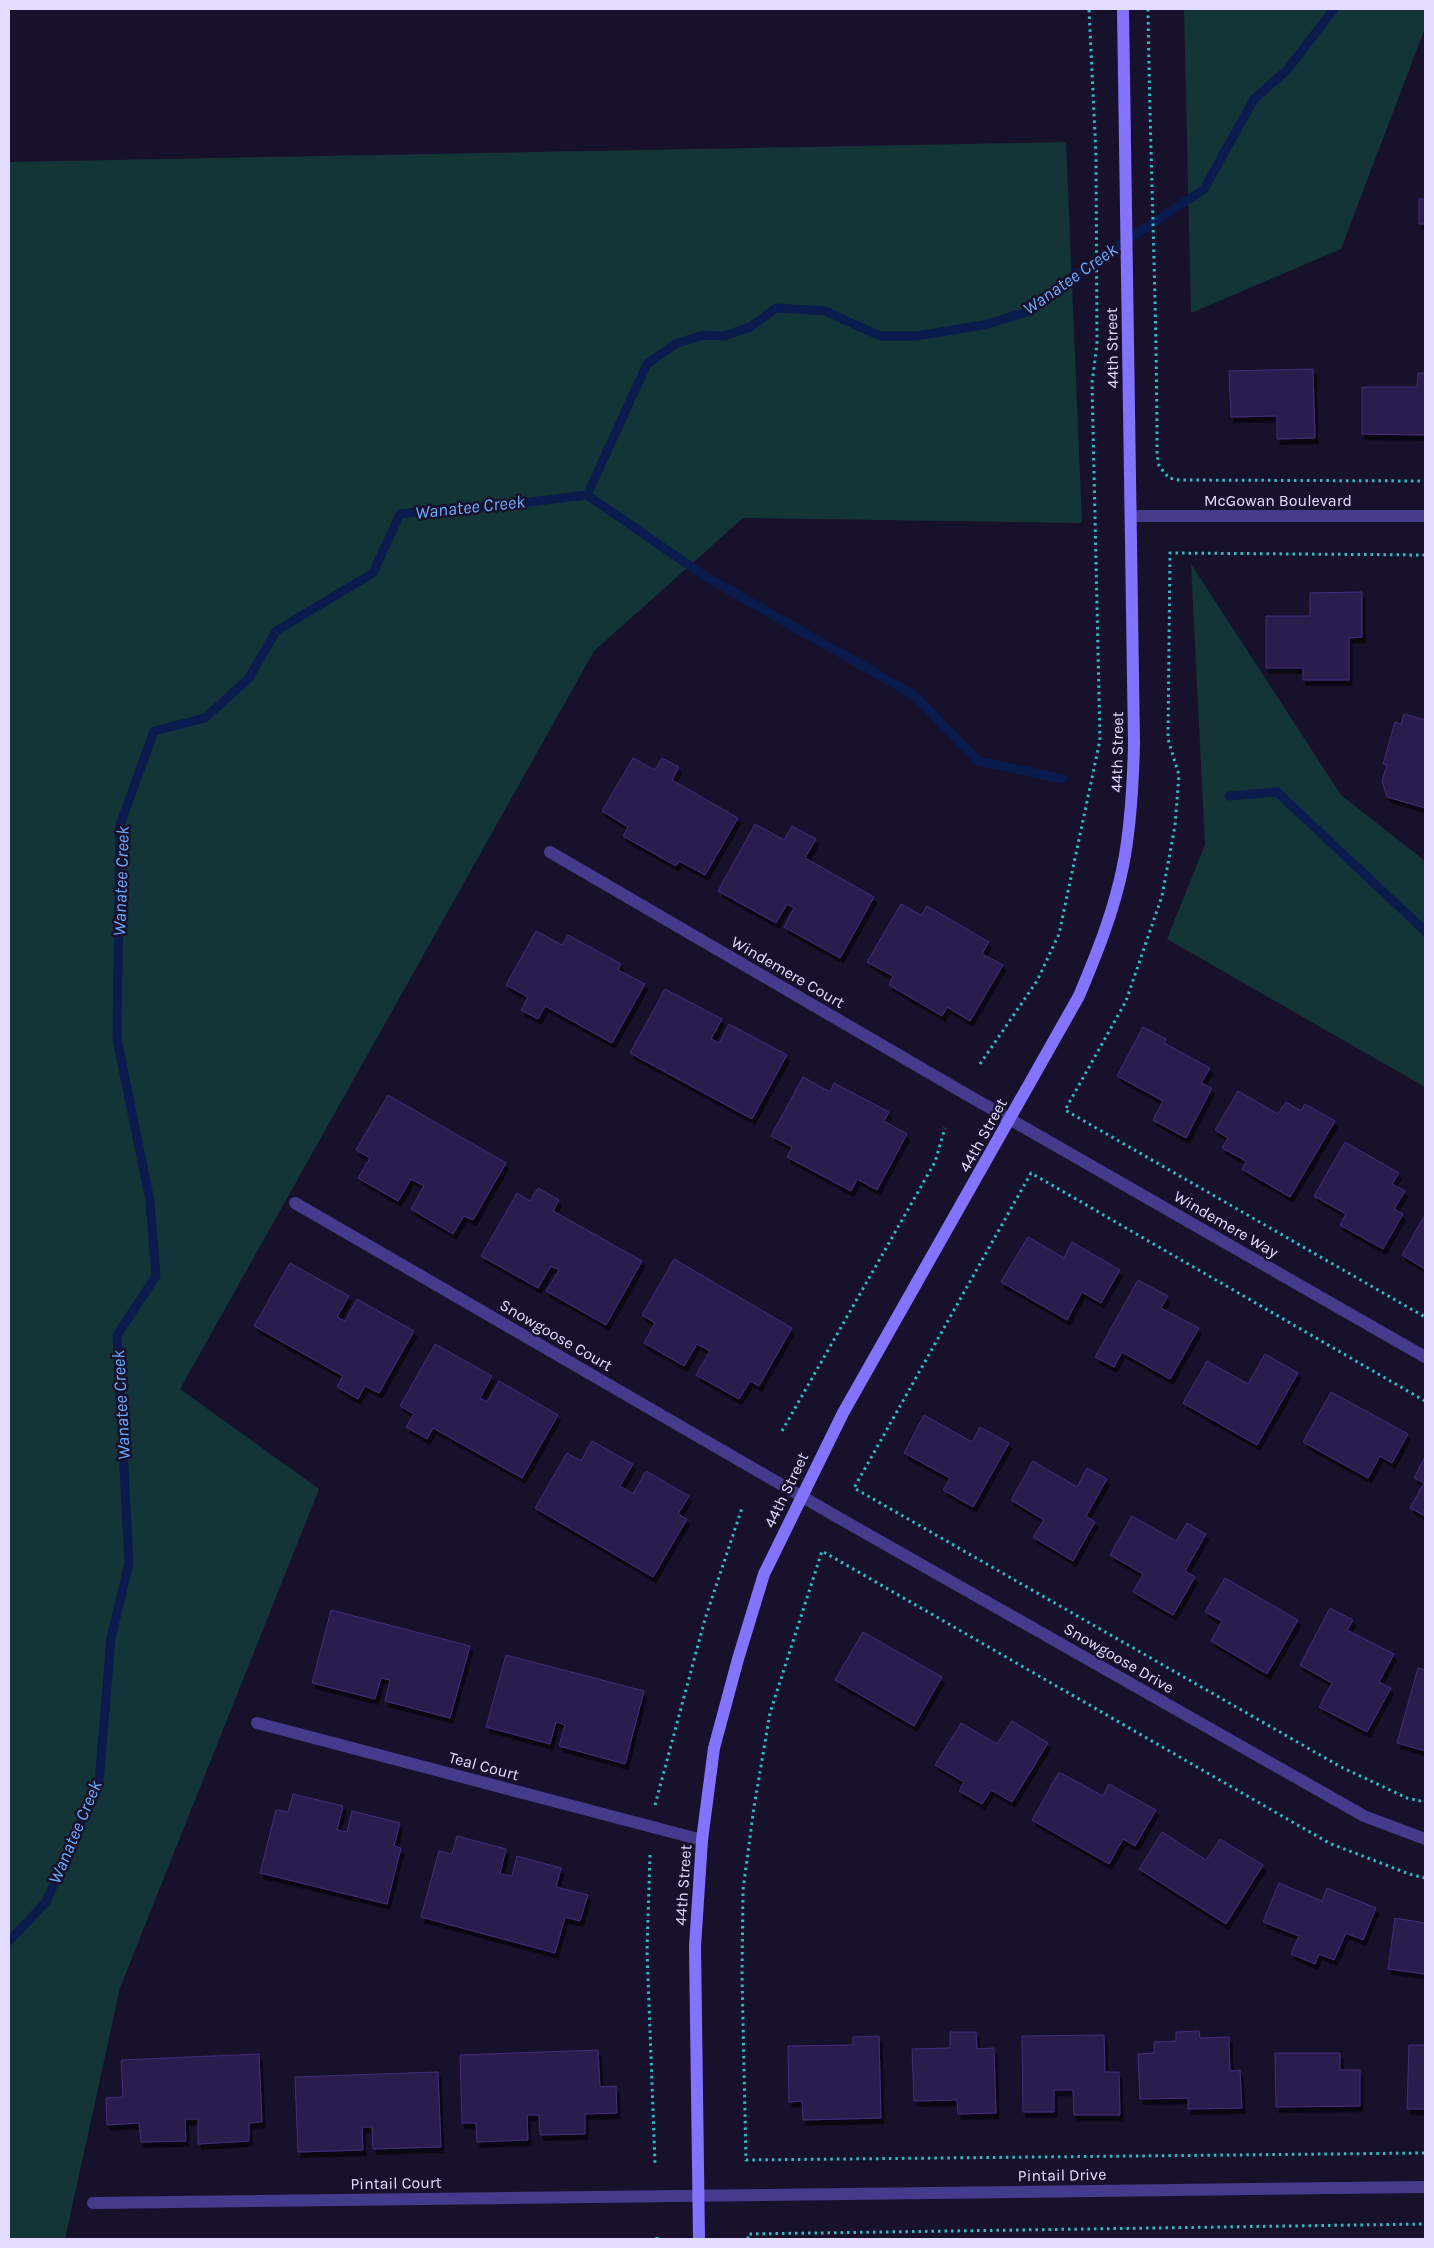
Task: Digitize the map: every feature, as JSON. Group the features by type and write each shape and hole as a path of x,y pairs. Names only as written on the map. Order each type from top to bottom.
{"street":[{"name":"44th Street","path":"699,2239 695,1946 702,1840 714,1748 738,1659 764,1574 843,1413 1079,996 1105,933 1123,866 1133,796 1134,744 1123,9"},
{"name":"McGowan Boulevard","path":"1131,516 1425,516"},
{"name":"Windemere Court","path":"550,852 1010,1119"},
{"name":"Windemere Way","path":"1010,1119 1425,1357"},
{"name":"Snowgoose Court","path":"295,1203 801,1496"},
{"name":"Snowgoose Drive","path":"801,1496 1364,1816 1425,1839"},
{"name":"Teal Court","path":"258,1723 702,1840"},
{"name":"Pintail Drive","path":"699,2195 1425,2187"},
{"name":"Pintail Court","path":"93,2203 699,2195"}],"path":[{"path":"980,1064 1037,980 1059,934 1100,740 1092,383 1097,344 1096,155 1089,9"},
{"path":"1148,9 1149,126 1154,316 1157,357 1156,454 1159,466 1169,478 1178,480 1425,480"},
{"path":"1425,555 1170,553 1168,739 1179,775 1175,826 1162,896 1126,1001 1065,1110 1425,1317"},
{"path":"782,1431 935,1162 945,1128"},
{"path":"1425,1402 1031,1173 854,1488 1341,1767 1407,1798 1425,1802"},
{"path":"656,1804 705,1619 742,1508"},
{"path":"1425,1878 1409,1874 1329,1843 822,1551 770,1713 751,1825 744,1890 742,1975 746,2160 1425,2152"},
{"path":"650,1855 647,1951 655,2163"},
{"path":"748,2239 748,2234 1425,2224"}],"green space":[{"path":"1184,9 1425,9 1425,28 1341,249 1191,313"},
{"path":"1066,142 1082,523 743,518 594,651 180,1389 319,1489 120,1988 65,2239 9,2239 9,162"},
{"path":"1191,564 1341,795 1425,861 1425,1087 1167,939 1205,845"}],"building":[{"path":"1419,199 1425,199 1425,224 1419,224"},
{"path":"1313,369 1315,438 1277,439 1277,416 1231,417 1229,371"},
{"path":"1418,373 1425,373 1425,435 1362,434 1362,387 1417,387"},
{"path":"1362,592 1362,637 1349,638 1349,680 1303,680 1303,668 1266,668 1266,616 1310,616 1310,593"},
{"path":"1404,714 1425,720 1425,808 1387,797 1382,781 1387,765 1383,764 1395,722 1401,724"},
{"path":"633,758 655,770 662,758 679,767 672,780 738,818 705,875 679,861 676,866 623,836 628,827 602,811"},
{"path":"755,824 784,840 792,826 816,839 805,858 874,897 840,958 784,927 794,908 787,904 776,923 718,891"},
{"path":"901,904 921,915 927,906 989,942 982,954 1003,965 970,1021 947,1007 942,1016 889,985 893,976 867,962"},
{"path":"536,931 562,945 568,935 621,964 618,970 645,984 612,1043 545,1006 538,1019 521,1010 528,997 506,985"},
{"path":"665,989 722,1019 711,1039 719,1043 729,1024 787,1055 752,1119 630,1053"},
{"path":"1143,1027 1166,1039 1164,1043 1210,1068 1201,1083 1212,1088 1186,1138 1153,1120 1163,1101 1117,1076"},
{"path":"803,1077 830,1092 834,1083 889,1112 884,1121 907,1134 877,1190 857,1179 851,1191 787,1157 792,1147 771,1136"},
{"path":"1238,1091 1278,1114 1286,1102 1301,1111 1305,1104 1335,1121 1290,1197 1242,1169 1246,1161 1222,1148 1228,1138 1215,1130"},
{"path":"388,1095 506,1163 473,1220 464,1216 453,1234 411,1209 424,1186 411,1179 398,1201 358,1178 370,1158 356,1150"},
{"path":"1345,1142 1399,1173 1392,1184 1405,1191 1394,1209 1403,1214 1383,1249 1340,1225 1346,1214 1314,1196"},
{"path":"538,1188 559,1200 553,1211 642,1261 606,1325 546,1291 559,1270 551,1266 538,1288 481,1256 517,1193 530,1201"},
{"path":"1425,1215 1425,1269 1402,1255"},
{"path":"1028,1237 1064,1258 1072,1242 1120,1270 1101,1303 1082,1292 1067,1320 1001,1282"},
{"path":"674,1259 792,1328 759,1386 750,1381 739,1399 696,1375 710,1351 697,1344 684,1366 644,1343 655,1323 642,1315"},
{"path":"290,1263 349,1296 337,1317 345,1321 357,1299 414,1331 379,1393 365,1386 358,1399 337,1387 343,1376 254,1326"},
{"path":"1138,1280 1168,1296 1161,1308 1199,1328 1170,1379 1122,1352 1114,1367 1095,1357"},
{"path":"435,1344 492,1376 480,1398 487,1402 499,1381 558,1415 522,1478 433,1428 427,1439 406,1427 414,1414 400,1406"},
{"path":"1265,1354 1298,1373 1257,1445 1183,1403 1207,1361 1248,1384"},
{"path":"1331,1392 1408,1434 1392,1463 1380,1456 1368,1478 1303,1442"},
{"path":"924,1415 972,1442 980,1427 1009,1443 973,1507 943,1490 950,1478 904,1453"},
{"path":"592,1441 633,1464 620,1486 633,1494 646,1471 689,1496 678,1514 687,1519 653,1577 535,1508 567,1453 581,1461"},
{"path":"1425,1457 1425,1516 1410,1508 1424,1483 1414,1478"},
{"path":"1033,1461 1077,1487 1087,1468 1107,1479 1086,1516 1095,1522 1073,1561 1033,1537 1044,1520 1011,1500"},
{"path":"1132,1516 1176,1541 1187,1523 1206,1534 1185,1571 1195,1577 1173,1615 1133,1592 1143,1574 1110,1555"},
{"path":"1225,1578 1298,1620 1267,1674 1211,1641 1222,1621 1205,1612"},
{"path":"1330,1608 1353,1620 1347,1630 1394,1654 1379,1682 1391,1688 1367,1732 1319,1707 1332,1683 1300,1665"},
{"path":"331,1610 470,1646 450,1718 385,1701 390,1680 381,1678 375,1699 312,1683"},
{"path":"863,1632 942,1677 914,1726 835,1680"},
{"path":"506,1655 644,1691 625,1764 559,1746 565,1725 556,1722 550,1744 486,1727"},
{"path":"1418,1668 1425,1670 1425,1751 1397,1743"},
{"path":"1012,1721 1048,1743 1012,1802 991,1790 982,1804 959,1791 964,1782 935,1765 961,1723 997,1744"},
{"path":"1059,1772 1103,1796 1109,1784 1156,1810 1135,1846 1123,1839 1109,1864 1032,1820"},
{"path":"293,1794 343,1806 337,1830 347,1832 352,1811 400,1823 394,1846 401,1848 387,1904 260,1873 276,1810 288,1812"},
{"path":"1162,1832 1206,1860 1220,1839 1263,1865 1226,1924 1139,1869"},
{"path":"457,1836 506,1849 500,1874 512,1876 517,1856 561,1868 556,1887 588,1895 580,1921 565,1917 555,1953 421,1917 439,1851 452,1854"},
{"path":"1279,1883 1322,1901 1327,1888 1376,1908 1363,1940 1346,1933 1334,1960 1319,1954 1315,1964 1291,1954 1299,1936 1263,1922"},
{"path":"1395,1918 1425,1923 1425,1974 1388,1969"},
{"path":"1199,2031 1200,2038 1229,2037 1230,2071 1240,2070 1242,2108 1188,2109 1188,2098 1140,2099 1138,2054 1154,2053 1154,2042 1176,2041 1176,2032"},
{"path":"950,2032 976,2032 977,2049 994,2048 996,2113 958,2114 957,2100 914,2101 912,2049 950,2048"},
{"path":"1104,2035 1105,2072 1119,2072 1120,2115 1074,2115 1073,2090 1054,2090 1054,2112 1023,2112 1022,2036"},
{"path":"879,2036 881,2118 803,2120 802,2101 789,2102 788,2046 853,2045 853,2037"},
{"path":"1409,2045 1425,2045 1425,2109 1407,2109"},
{"path":"598,2050 600,2087 616,2086 617,2113 585,2114 585,2134 540,2135 539,2115 527,2115 528,2140 477,2142 476,2123 462,2123 460,2055"},
{"path":"1275,2053 1340,2053 1340,2070 1360,2070 1360,2106 1276,2107"},
{"path":"259,2054 262,2122 249,2123 249,2141 198,2144 198,2119 185,2119 186,2141 141,2142 139,2123 107,2125 106,2098 123,2097 121,2060"},
{"path":"438,2072 441,2147 373,2149 372,2127 362,2127 363,2150 298,2152 295,2077"}],"waterway":[{"name":"Wanatee Creek","path":"9,1941 46,1902 99,1782 111,1638 129,1563 117,1335 156,1276 150,1201 117,1039 120,825 154,731 205,718 249,678 276,631 373,573 400,514 442,509 498,506 587,495 647,364 675,344 703,335 724,336 750,327 776,308 825,311 880,336 916,336 984,325 1026,312 1071,277 1204,189 1254,99 1287,70 1334,9"},
{"path":"587,495 706,577 914,695 978,761 1063,779"},
{"path":"1229,796 1277,792 1425,931"}]}
